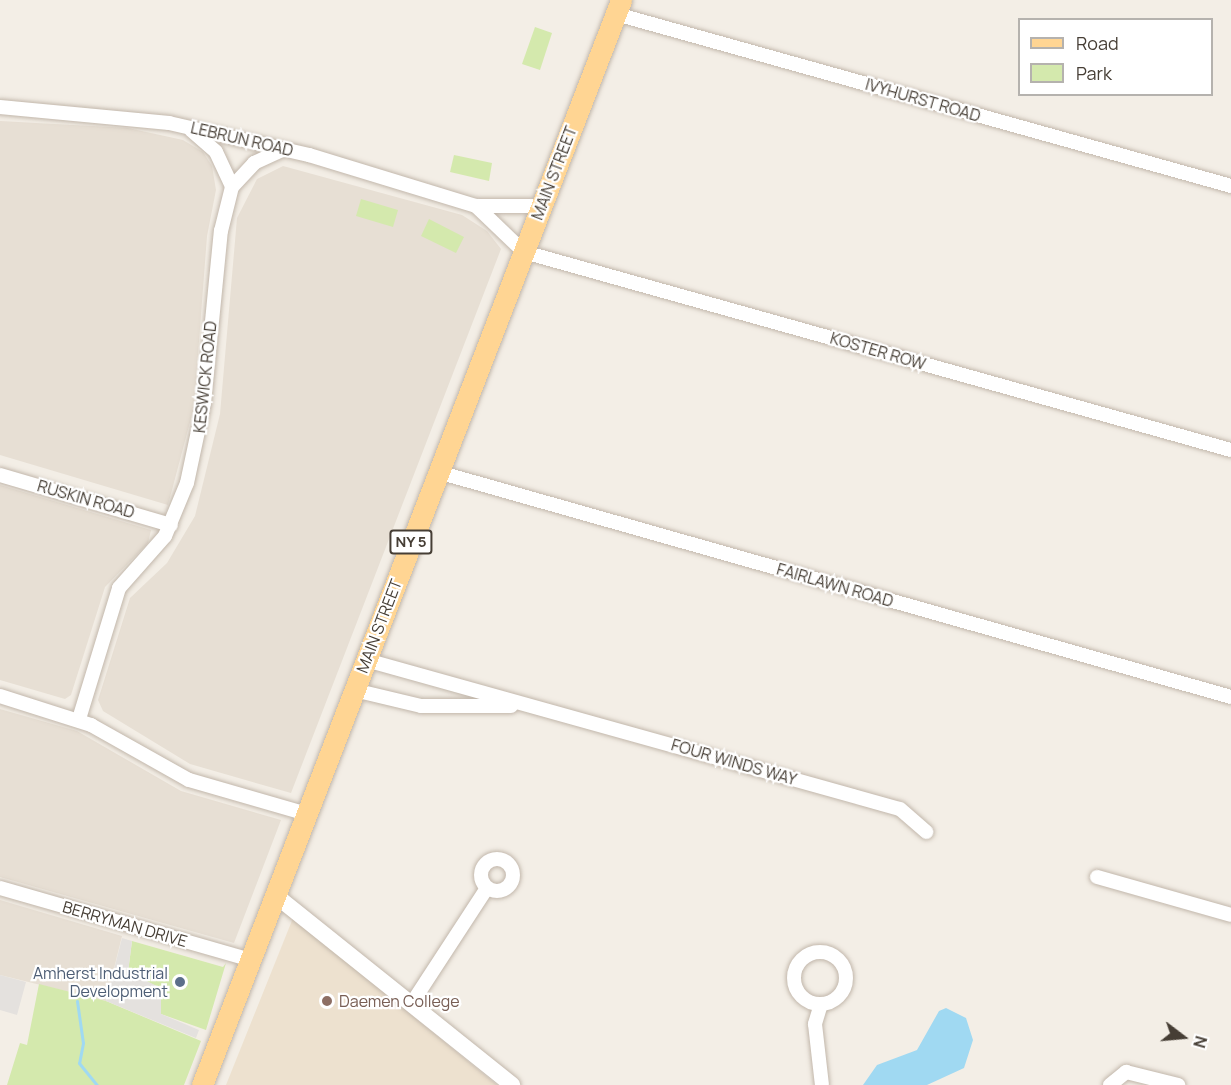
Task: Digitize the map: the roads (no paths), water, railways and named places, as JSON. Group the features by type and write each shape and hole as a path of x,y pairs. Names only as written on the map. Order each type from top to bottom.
{"main road":[{"name":"MAIN STREET","path":"202,1085 540,206 619,7"}],"street":[{"name":"IVYHURST ROAD","path":"619,7 1231,186"},
{"name":"LEBRUN ROAD","path":"0,107 121,114 284,149 477,206 540,206"},
{"path":"186,127 216,152 232,187"},
{"name":"KESWICK ROAD","path":"79,719 119,588 171,525 198,440 221,231 232,187 254,163 284,149"},
{"name":"LEBRUN ROAD","path":"477,206 524,252"},
{"name":"KOSTER ROW","path":"524,252 1231,450"},
{"name":"FAIRLAWN ROAD","path":"438,472 1231,697"},
{"name":"RUSKIN ROAD","path":"0,475 171,525"},
{"name":"FOUR WINDS WAY","path":"366,660 900,809 926,832"},
{"name":"FOUR WINDS WAY","path":"354,690 421,706 534,706"},
{"path":"0,696 79,719 189,780 307,814"},
{"path":"1097,877 1231,915"},
{"name":"BERRYMAN DRIVE","path":"0,888 251,960"},
{"path":"412,1003 487,888"},
{"path":"275,895 512,1085"},
{"path":"821,1004 815,1024 822,1085"},
{"path":"1110,1085 1126,1072 1178,1085"}],"water":[{"path":"946,1008 966,1018 973,1040 964,1068 927,1085 863,1085 877,1065 917,1050 939,1011"}],"waterway":[{"path":"77,1001 83,1043 79,1063 97,1085"}],"place":[{"name":"Amherst Industrial Development","path":"180,982"},
{"name":"Daemen College","path":"327,1001"}]}
